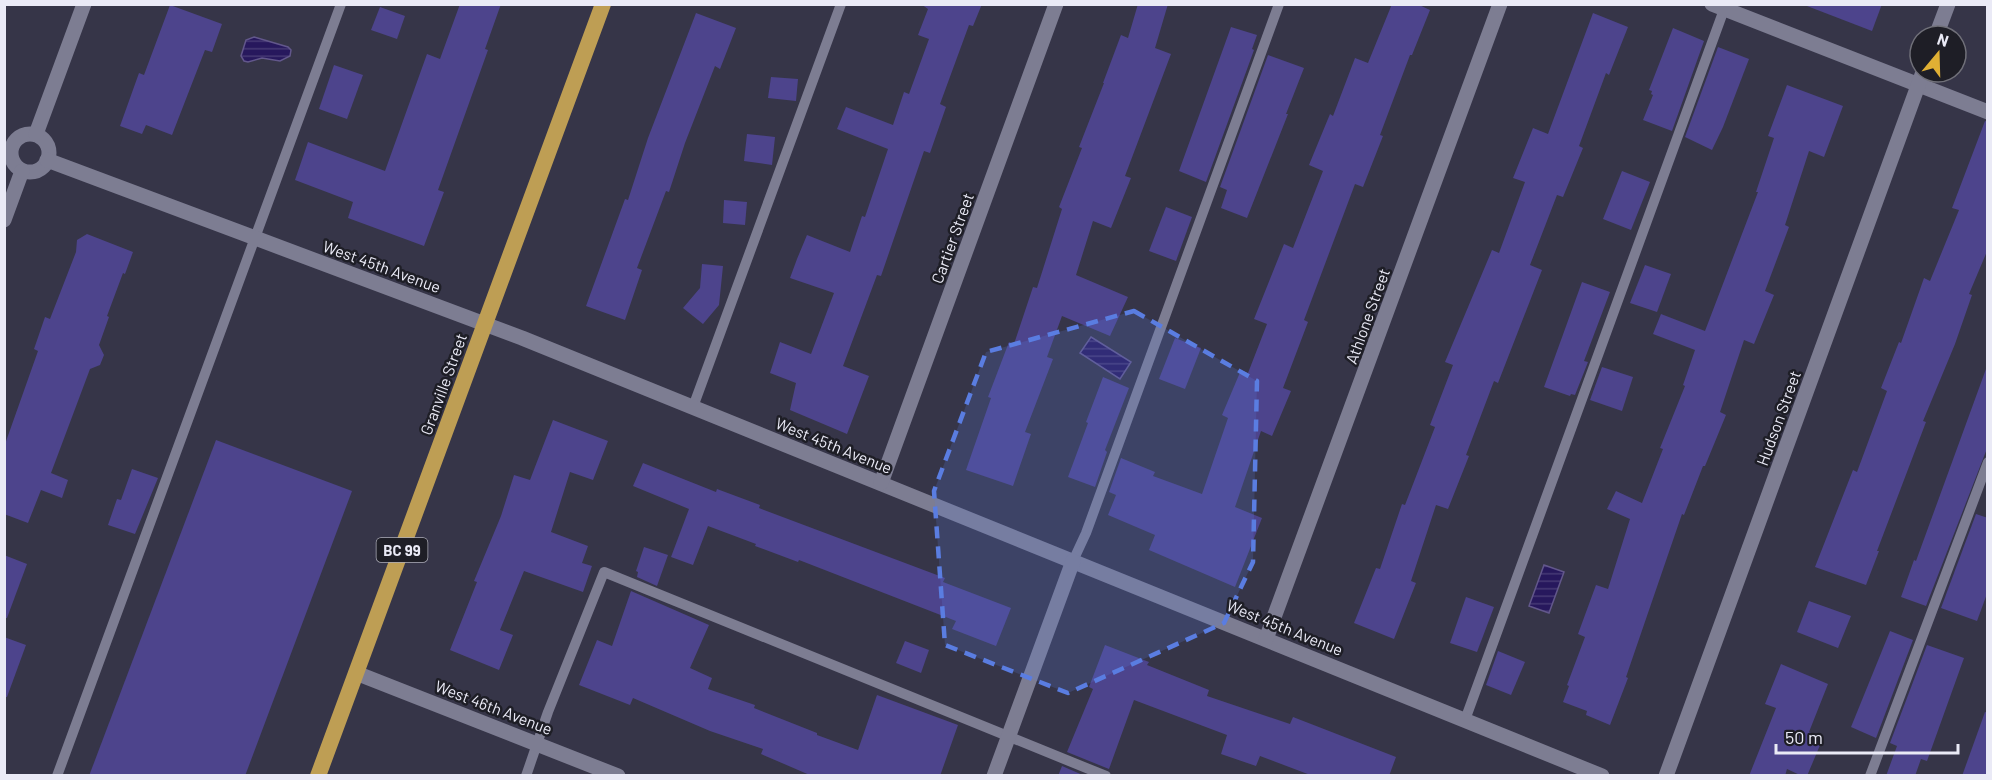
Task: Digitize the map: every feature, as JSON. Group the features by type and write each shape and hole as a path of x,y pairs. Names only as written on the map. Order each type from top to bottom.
{"highway":[{"name":"Granville Street","path":"318,776 603,4"}],"street":[{"path":"36,134 84,4"},
{"name":"Cartier Street","path":"881,483 1056,4"},
{"name":"Athlone Street","path":"1266,639 1500,4"},
{"path":"1940,24 1948,4"},
{"path":"1721,6 1908,73"},
{"name":"Hudson Street","path":"1666,776 1919,84"},
{"path":"1933,84 1988,112"},
{"path":"24,134 36,134 46,142 49,154 47,160 39,169 22,171 11,158 8,145 24,134"},
{"name":"West 45th Avenue","path":"47,160 485,324 1602,776"},
{"path":"4,219 22,171"},
{"path":"994,776 1073,561"},
{"name":"West 46th Avenue","path":"356,674 618,776"}],"lane":[{"path":"57,776 341,4"},
{"path":"693,407 841,4"},
{"path":"1073,561 1086,533 1279,4"},
{"path":"1465,720 1721,6"},
{"path":"1870,776 1988,462"},
{"path":"526,776 604,572 1106,776"}],"highlighted area":[{"path":"1134,311 1257,381 1253,562 1224,623 1068,693 945,645 934,491 986,352"}],"shaded area":[{"path":"254,37 288,47 291,50 290,56 280,61 262,58 244,61 241,56 246,40"},
{"path":"1091,337 1131,362 1120,379 1080,353"},
{"path":"1544,565 1564,572 1549,613 1529,606"}],"building":[{"path":"460,4 501,4 485,49 488,50 438,190 444,192 424,246 348,218 353,202 295,180 308,142 385,171 427,54 440,59"},
{"path":"921,4 982,4 973,26 969,25 940,104 946,107 930,153 924,151 881,276 877,275 843,366 869,376 847,434 790,410 796,383 770,373 780,342 811,354 834,293 790,278 807,235 850,252 862,216 865,217 888,149 837,129 846,107 893,125 904,92 909,94 929,39 918,35 928,9"},
{"path":"1138,4 1168,4 1155,48 1171,54 1125,176 1131,178 1111,228 1093,221 1076,275 1128,297 1110,336 1062,316 1047,357 1053,359 1025,432 1031,434 1013,486 966,470 991,398 988,397 1009,342 1014,344 1033,287 1037,288 1062,209 1059,207 1082,148 1079,147 1121,35 1128,38"},
{"path":"1392,4 1417,4 1430,10 1412,55 1410,55 1363,187 1355,184 1304,320 1308,322 1283,388 1291,391 1272,436 1261,431 1235,507 1262,518 1235,587 1149,550 1155,535 1108,515 1116,495 1109,492 1121,458 1155,472 1153,476 1202,494 1228,418 1222,415 1241,370 1248,373 1267,324 1254,319 1284,244 1293,248 1323,171 1309,165 1330,114 1333,116 1355,58 1368,63"},
{"path":"1807,4 1882,4 1872,31 1807,6"},
{"path":"170,5 222,24 212,52 205,50 172,135 146,125 142,134 120,126 139,73 144,75"},
{"path":"380,7 405,16 397,39 371,30"},
{"path":"696,13 736,28 720,69 715,66 669,192 666,191 637,268 642,270 625,320 586,306 625,199 628,200 648,138"},
{"path":"1593,13 1628,27 1609,75 1606,73 1579,146 1583,148 1563,197 1557,195 1530,265 1542,270 1498,383 1494,381 1466,455 1469,456 1448,509 1436,505 1411,581 1416,583 1394,639 1354,623 1376,568 1380,569 1402,504 1405,505 1435,427 1430,425 1453,365 1445,362 1492,250 1499,253 1525,182 1513,178 1533,128 1548,134"},
{"path":"1231,27 1257,35 1252,49 1254,50 1206,182 1179,171"},
{"path":"1673,28 1704,41 1672,131 1643,120 1653,95 1649,90"},
{"path":"1718,47 1749,59 1712,150 1685,137"},
{"path":"1268,55 1304,68 1247,218 1221,208 1227,190 1220,187"},
{"path":"334,65 363,75 347,119 319,109"},
{"path":"771,77 798,79 796,101 768,98"},
{"path":"1787,85 1843,106 1824,157 1809,151 1785,225 1789,227 1765,291 1774,295 1754,344 1744,340 1720,412 1726,415 1684,515 1682,514 1626,677 1628,678 1610,725 1586,715 1587,711 1563,702 1585,637 1578,634 1596,585 1608,589 1630,519 1607,509 1616,491 1642,503 1663,449 1660,448 1685,386 1683,385 1695,350 1653,334 1661,314 1705,331 1758,192 1756,192 1774,138 1768,136"},
{"path":"1985,121 1988,122 1988,249 1969,294 1972,295 1955,344 1923,421 1926,422 1866,585 1815,567 1853,470 1857,472 1887,391 1881,388 1899,342 1901,343 1924,278 1930,281 1959,210 1952,208"},
{"path":"747,134 775,137 772,165 744,161"},
{"path":"1622,171 1650,182 1631,230 1603,219"},
{"path":"724,200 747,202 745,225 723,223"},
{"path":"1166,207 1192,217 1176,261 1149,251"},
{"path":"87,234 133,252 107,316 109,317 99,345 104,355 100,365 90,369 51,473 68,480 62,498 41,490 28,523 4,514 4,447 38,351 34,349 45,317 50,319 76,252 77,240"},
{"path":"702,264 723,266 719,305 703,324 683,308 700,288"},
{"path":"1645,265 1671,274 1657,312 1630,303"},
{"path":"1582,282 1610,292 1584,361 1588,362 1575,395 1570,396 1544,387"},
{"path":"1175,338 1201,348 1185,389 1159,379"},
{"path":"1602,367 1633,377 1622,411 1590,400"},
{"path":"1986,369 1988,369 1988,446 1926,606 1901,597"},
{"path":"1103,377 1129,388 1105,450 1107,452 1095,487 1068,477"},
{"path":"553,420 608,441 593,480 570,472 551,532 588,546 582,563 592,566 583,592 524,571 500,630 513,635 499,670 450,650 477,582 474,581 501,516 514,475 530,480"},
{"path":"216,440 352,491 245,776 89,776"},
{"path":"643,463 716,492 717,489 760,505 759,508 945,578 943,582 1011,608 996,646 952,629 956,621 799,560 798,562 755,546 756,544 708,526 693,565 671,557 689,509 633,486"},
{"path":"132,469 158,478 135,534 108,525 117,499 121,500"},
{"path":"1976,514 1988,518 1988,591 1977,621 1941,608"},
{"path":"644,547 668,555 657,586 637,577 638,572 636,571"},
{"path":"4,555 27,564 7,618 4,618"},
{"path":"631,591 709,625 690,668 712,678 708,689 755,705 754,708 817,733 817,735 858,750 877,695 958,725 940,776 812,776 761,754 763,749 710,731 633,698 630,705 579,685 597,640 612,646"},
{"path":"1466,597 1494,607 1477,652 1450,643"},
{"path":"1809,601 1851,616 1838,648 1797,632"},
{"path":"1890,631 1913,640 1876,738 1851,727"},
{"path":"4,637 26,645 7,697 4,697"},
{"path":"905,641 929,650 921,673 896,663"},
{"path":"1105,645 1149,662 1147,665 1209,690 1207,696 1290,724 1293,717 1396,757 1389,776 1313,776 1260,756 1256,766 1221,754 1227,735 1134,700 1109,769 1067,752 1093,689 1089,687"},
{"path":"1927,645 1964,658 1927,761 1921,759 1915,776 1886,776 1897,746 1890,743"},
{"path":"1498,651 1525,662 1511,695 1486,685"},
{"path":"1781,664 1828,684 1809,732 1823,738 1807,776 1787,769 1785,776 1749,776 1776,708 1765,704"},
{"path":"1985,712 1988,713 1988,776 1962,776"},
{"path":"1062,766 1085,776 1058,776"}]}
